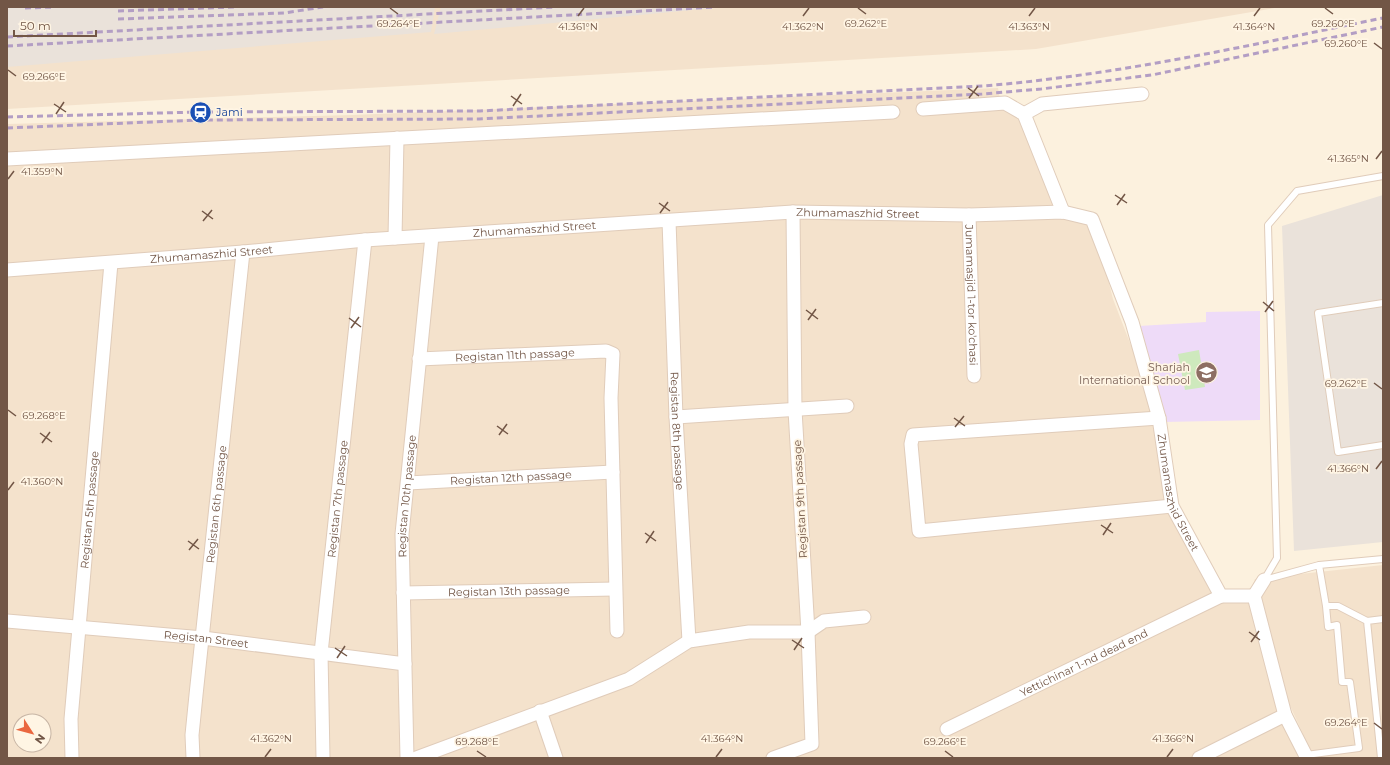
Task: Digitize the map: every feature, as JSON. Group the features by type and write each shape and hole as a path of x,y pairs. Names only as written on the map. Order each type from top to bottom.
{"street":[{"path":"1024,114 1042,104 1142,94"},
{"path":"923,109 1005,103 1024,114 1064,212"},
{"path":"7,159 893,112"},
{"path":"395,238 397,138"},
{"name":"Zhumamaszhid Street","path":"7,270 243,252 365,240 793,212 970,215 1064,212 1093,220 1132,322 1159,418 1172,506 1221,596"},
{"name":"Registan 9th passage","path":"773,758 812,744 808,632 795,410 793,212"},
{"name":"Jumamasjid 1-tor ko'chasi","path":"970,215 974,376"},
{"name":"Registan 8th passage","path":"669,221 676,416 689,641"},
{"name":"Registan 10th passage","path":"407,758 402,534 432,236"},
{"name":"Registan 7th passage","path":"323,758 321,653 365,240"},
{"name":"Registan 6th passage","path":"193,758 192,735 243,252"},
{"name":"Registan 5th passage","path":"72,758 71,719 111,262"},
{"name":"Registan 11th passage","path":"419,359 610,352 613,354 611,398 613,472"},
{"path":"676,416 847,406"},
{"path":"1159,418 913,435 911,444 919,531 1172,506"},
{"path":"613,472 617,631"},
{"name":"Registan 12th passage","path":"408,483 613,472"},
{"path":"1264,580 1254,596 1285,715 1306,756"},
{"name":"Registan 13th passage","path":"403,593 615,588"},
{"path":"1221,596 1254,596"},
{"name":"Yettichinаr 1-nd dead end","path":"947,730 1221,596"},
{"path":"416,758 629,679 689,641 749,632 808,632 824,621 864,617"},
{"name":"Registan Street","path":"7,621 203,638 405,664"},
{"path":"540,711 556,758"},
{"path":"1199,758 1285,715"}],"lane":[{"path":"1264,580 1277,558 1268,225 1297,191 1383,176"},
{"path":"1383,303 1318,312 1338,452 1383,445"},
{"path":"1264,580 1319,566 1383,560"},
{"path":"1306,756 1359,748 1350,682 1342,682 1337,625 1328,627 1319,566"},
{"path":"1326,606 1338,606 1367,621 1383,619"},
{"path":"1367,621 1381,758"}],"shaded area":[{"path":"7,7 1280,7 1036,49 7,109"},
{"path":"7,7 435,7 431,32 7,67"},
{"path":"441,7 725,7 434,34"},
{"path":"998,88 1001,104 1023,115 1065,214 1093,220 1113,299 1159,418 1172,506 1221,596 1249,596 1255,579 1383,565 1383,758 1314,758 1253,625 1292,718 1306,758 7,758 7,124 353,115"},
{"path":"1383,195 1383,542 1294,551 1282,226"},
{"name":"Sharjah International School","path":"1260,311 1260,420 1164,422 1139,326 1206,322 1206,312"}],"green space":[{"path":"1199,350 1205,387 1185,390 1178,354"}],"railway":[{"path":"25,8 55,7"},
{"path":"118,11 235,7"},
{"path":"118,19 284,13 323,7"},
{"path":"7,37 556,7"},
{"path":"7,46 716,7"},
{"path":"7,117 200,112 480,111 983,86 1084,75 1134,67 1383,18"},
{"path":"7,128 200,120 479,119 982,94 1041,89 1152,75 1383,27"}],"place":[{"name":"Jami","path":"200,112"},
{"name":"Sharjah International School","path":"1206,373"}]}
